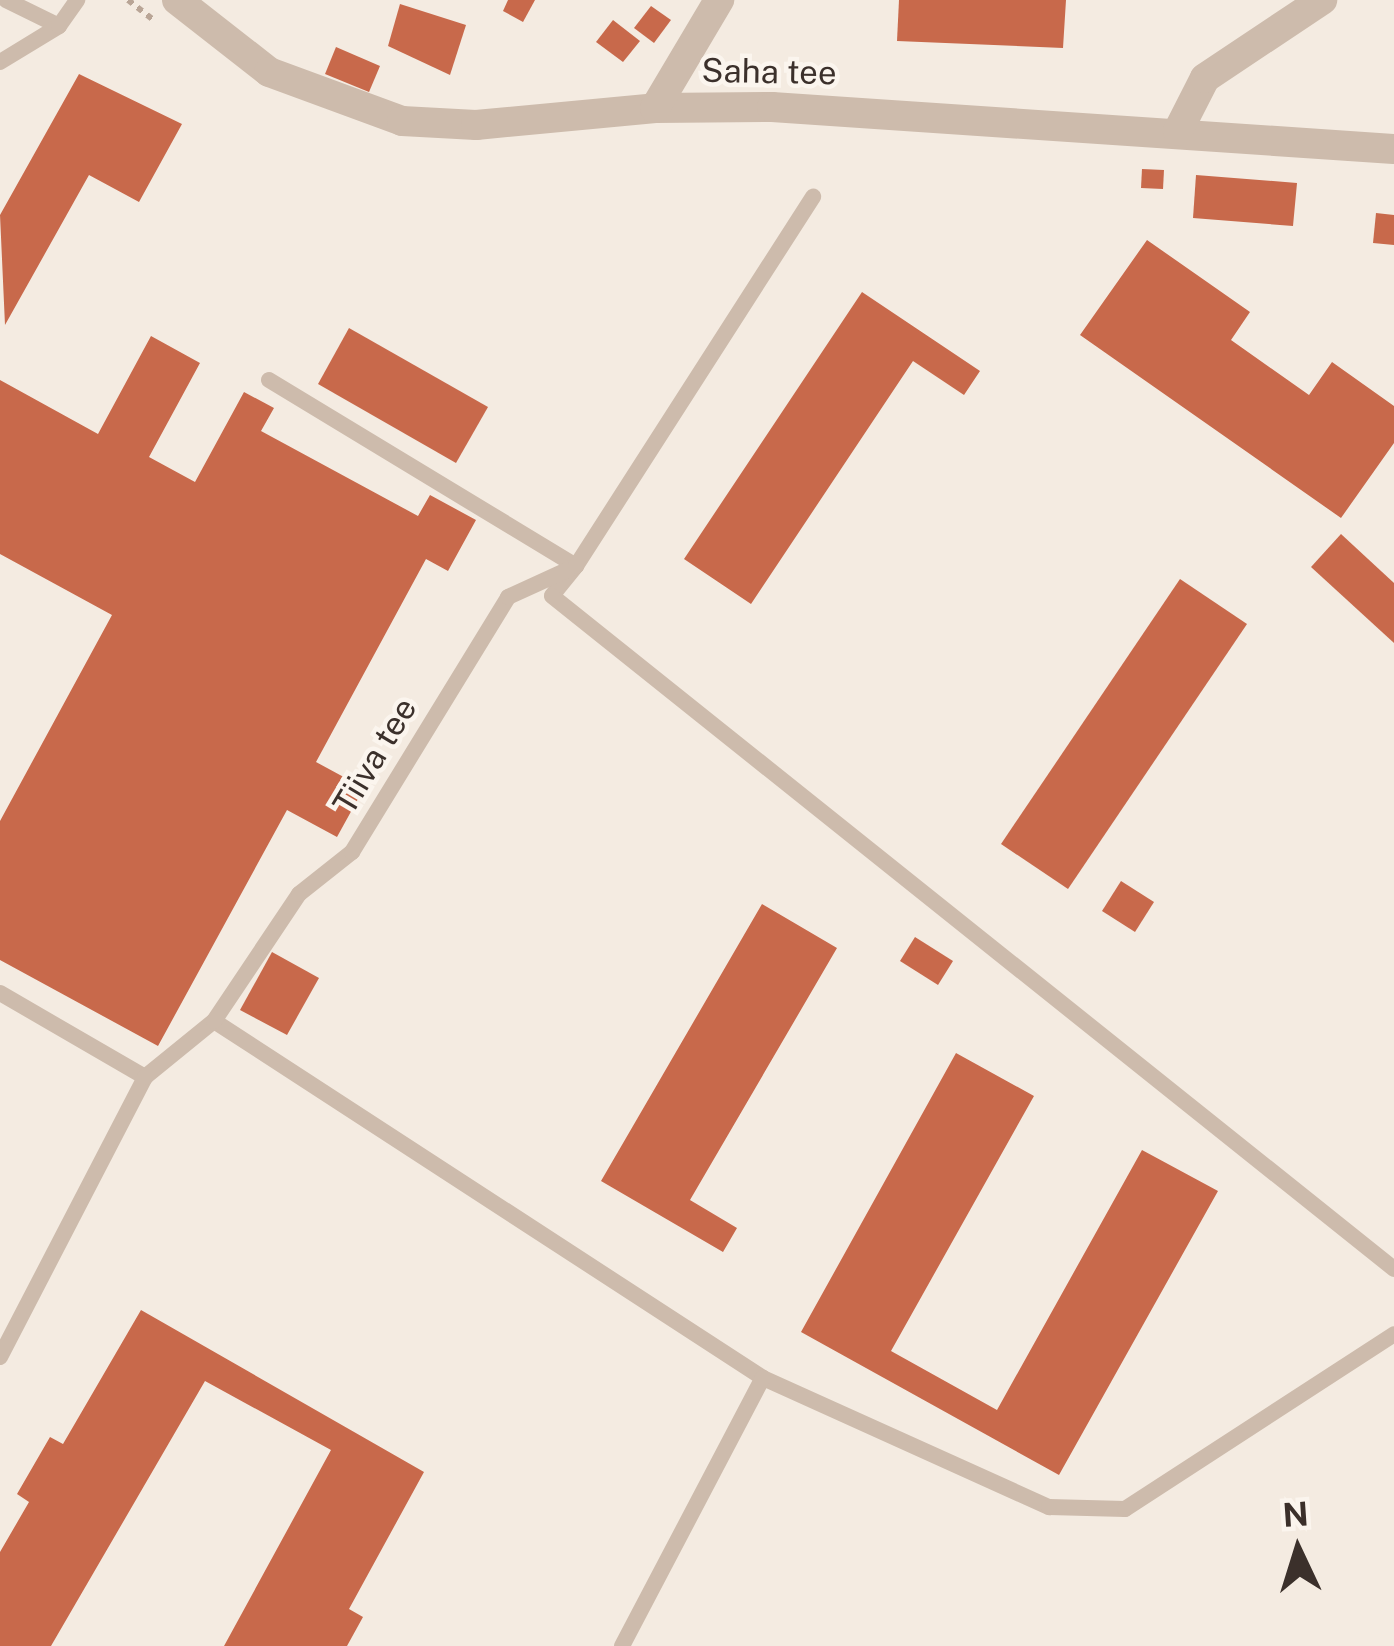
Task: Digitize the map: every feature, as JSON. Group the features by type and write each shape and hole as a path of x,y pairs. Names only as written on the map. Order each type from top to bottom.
{"street":[{"name":"Saha tee","path":"177,0 269,72 402,121 476,125 655,108 909,111 1394,148"},
{"path":"655,108 719,0"},
{"path":"1178,131 1205,78 1322,0"}],"lane":[{"path":"6,0 59,26"},
{"path":"0,62 59,26 77,0"},
{"path":"813,197 552,596 1394,1269"},
{"path":"269,380 575,566"},
{"name":"Tiiva tee","path":"0,1357 145,1077 214,1021 298,894 352,852 508,597 575,566"},
{"path":"0,993 145,1077"},
{"path":"214,1021 763,1378 1049,1507 1124,1509 1394,1334"},
{"path":"622,1646 763,1378"}],"building":[{"path":"508,0 535,0 523,22 503,11"},
{"path":"899,0 1066,0 1063,48 897,41"},
{"path":"400,4 466,25 450,75 388,46"},
{"path":"651,6 671,20 654,43 634,28"},
{"path":"613,20 640,41 623,62 596,42"},
{"path":"336,47 380,66 369,92 325,74"},
{"path":"79,74 182,124 139,202 89,175 5,325 0,215"},
{"path":"1142,169 1164,170 1163,189 1141,188"},
{"path":"1196,175 1297,183 1293,226 1193,218"},
{"path":"1376,213 1394,215 1394,245 1373,243"},
{"path":"1147,240 1250,312 1231,340 1309,395 1332,362 1394,406 1394,443 1341,518 1080,335"},
{"path":"862,292 980,371 964,395 913,361 751,604 684,559"},
{"path":"349,328 488,407 456,463 318,384"},
{"path":"151,336 200,363 149,457 195,482 244,392 274,408 261,431 418,516 430,495 476,520 448,571 426,559 316,762 364,788 337,837 287,810 158,1046 0,960 0,821 112,615 0,554 0,380 98,434"},
{"path":"1341,534 1394,583 1394,643 1311,567"},
{"path":"1180,579 1247,624 1068,889 1001,844"},
{"path":"1121,881 1154,902 1135,932 1102,911"},
{"path":"762,904 837,948 690,1200 737,1228 723,1252 601,1181"},
{"path":"915,937 953,961 938,985 900,961"},
{"path":"272,952 319,978 287,1035 240,1010"},
{"path":"956,1053 1034,1096 891,1351 997,1410 1142,1150 1218,1191 1059,1475 801,1332"},
{"path":"141,1310 424,1472 349,1609 363,1617 347,1646 224,1646 331,1450 205,1381 51,1646 0,1646 0,1552 29,1502 17,1494 50,1437 63,1444"}]}
